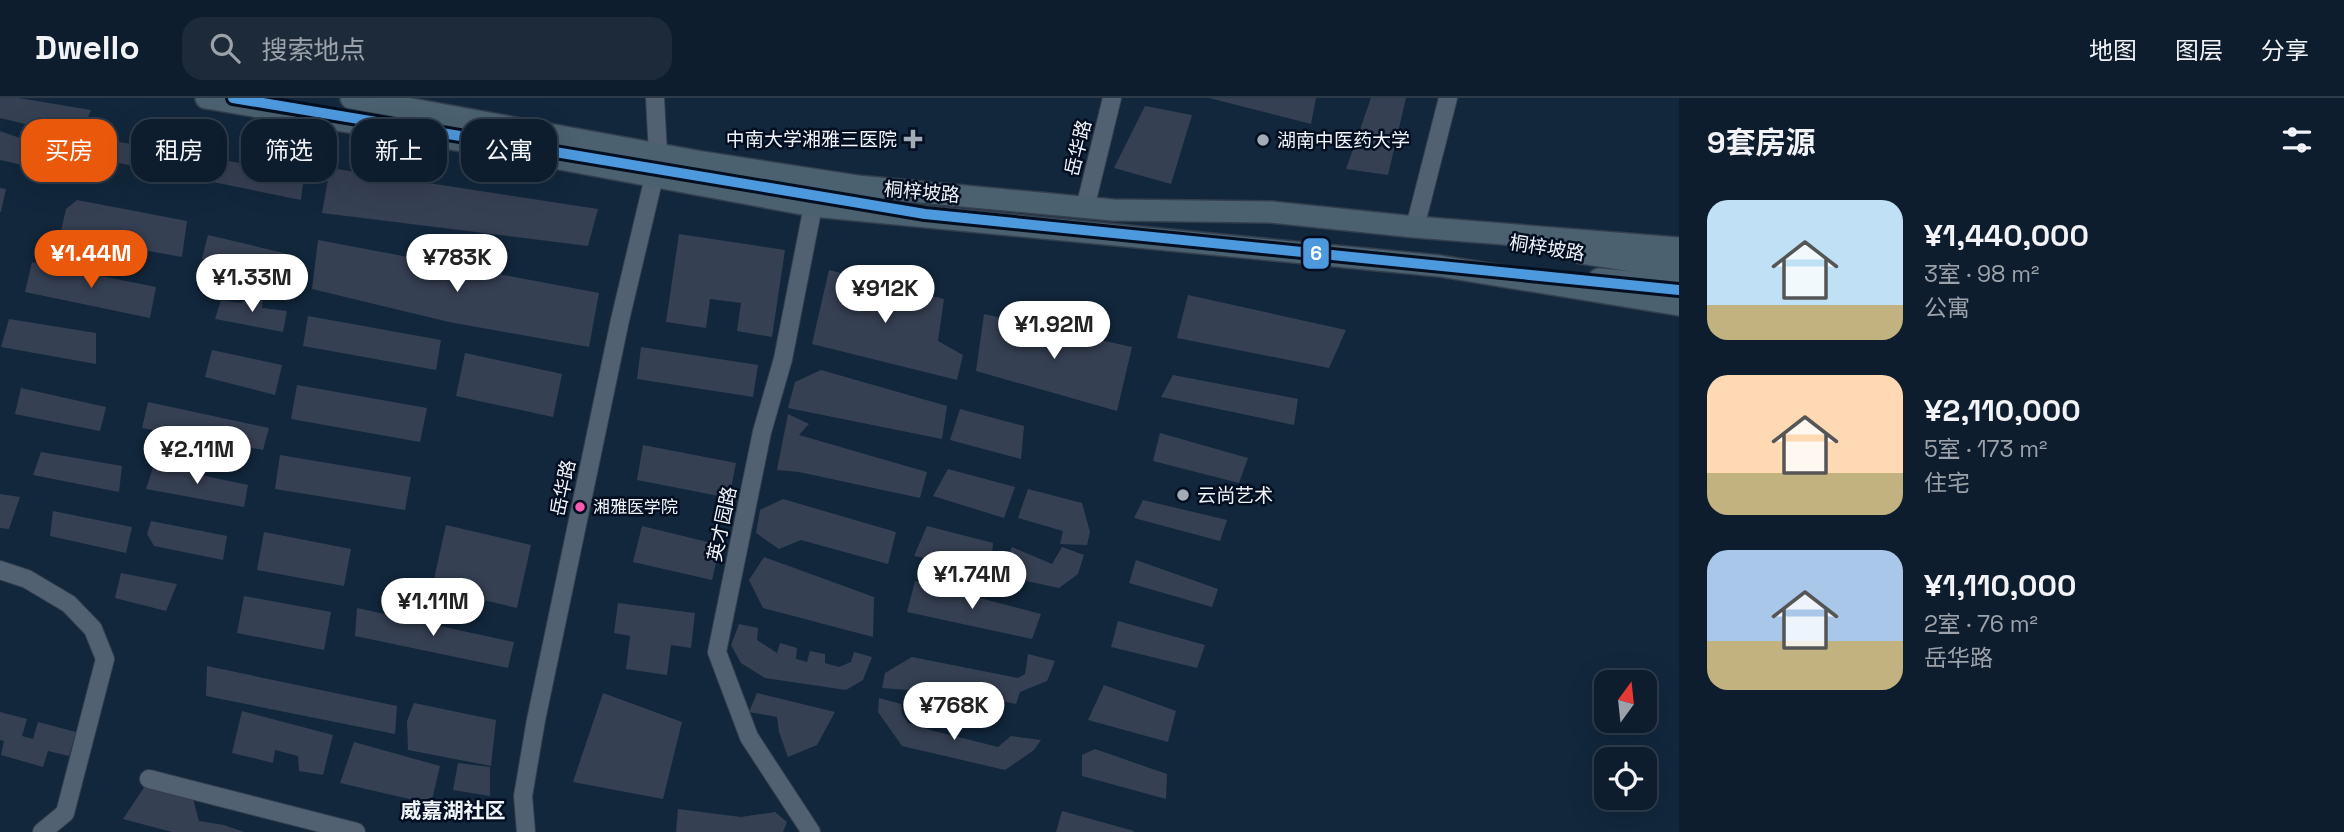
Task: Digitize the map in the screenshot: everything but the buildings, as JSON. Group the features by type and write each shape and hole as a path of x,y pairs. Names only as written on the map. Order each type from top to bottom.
{"main road":[{"name":"桐梓坡路","path":"206,98 813,206 1679,286"},
{"name":"桐梓坡路","path":"352,98 396,102 657,154 857,186 1113,211 1271,212 1415,227 1679,248"},
{"name":"桐梓坡路","path":"1415,227 1679,268"},
{"name":"桐梓坡路","path":"1440,266 1679,305"}],"street":[{"name":"岳华路","path":"526,832 523,796 536,720 620,320 654,177 657,154 655,98"},
{"name":"岳华路","path":"1085,208 1112,98"},
{"path":"1415,227 1448,98"},
{"name":"英才园路","path":"811,832 749,737 717,653 762,432 782,359 813,206"},
{"path":"0,570 27,579 69,604 93,629 105,659 65,813 42,832"},
{"path":"149,779 356,832"}],"transit line":[{"name":"6","path":"233,98 925,214 1679,290"}],"place":[{"name":"中南大学湘雅三医院","path":"913,139"},
{"name":"湖南中医药大学","path":"1263,140"},
{"name":"云尚艺术","path":"1183,495"},
{"name":"湘雅医学院","path":"580,507"}],"district":[{"name":"威嘉湖社区","path":"453,810"}]}
